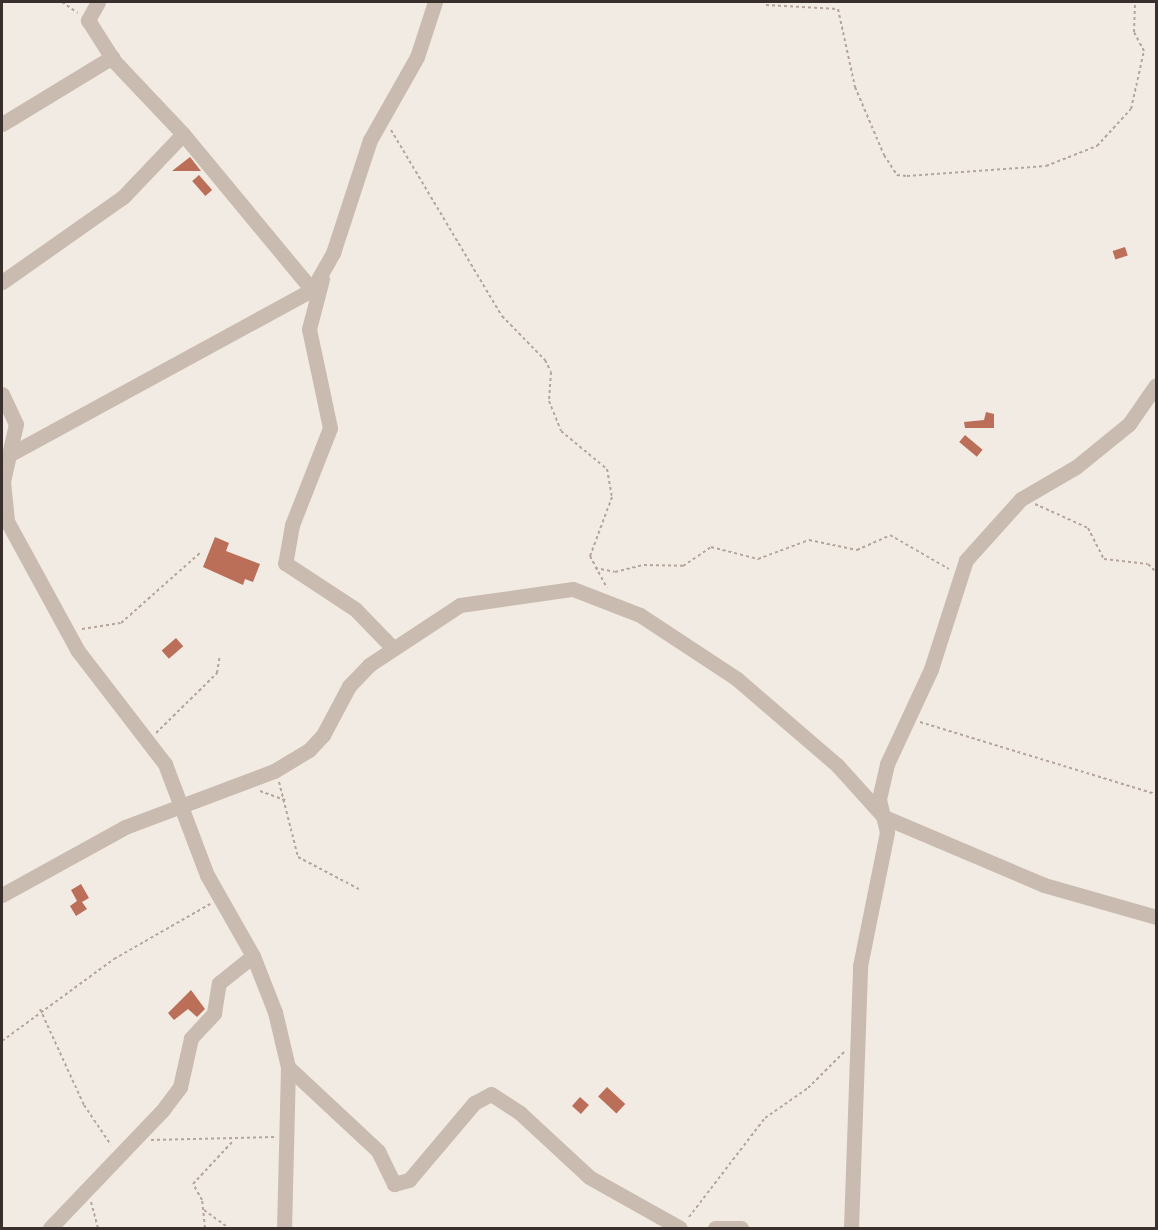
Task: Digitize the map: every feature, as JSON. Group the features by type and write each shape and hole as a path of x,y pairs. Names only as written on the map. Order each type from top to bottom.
{"street":[{"path":"98,2 88,20 112,57 183,134 312,290"},
{"path":"392,647 355,609 285,563 292,525 330,428 309,329 323,273 361,159 417,57 435,2"},
{"path":"2,124 112,57"},
{"path":"2,282 123,197 183,134"},
{"path":"7,456 312,290 323,273"},
{"path":"851,1228 860,966 886,832 881,784 940,643 959,574 993,526 1028,495 1076,467 1129,424 1156,384"},
{"path":"2,394 16,424 3,481 7,521 66,630 94,674 149,740 220,898 253,956 275,1012 288,1067 284,1228"},
{"path":"2,895 125,827 181,808 274,771 315,745 349,686 392,647 460,605 573,589 614,601 768,703 884,817 1044,885 1156,917"},
{"path":"50,1228 180,1087 187,1046 214,1013 219,983 253,956"},
{"path":"288,1067 378,1151 386,1178 394,1184 409,1180 474,1103 491,1094 520,1113 589,1177 679,1228"},
{"path":"716,1228 741,1228"}],"path":[{"path":"62,2 88,20"},
{"path":"766,5 838,9 855,87 884,155 897,175 908,176 1046,166 1097,146 1131,109 1144,51 1134,32 1136,2"},
{"path":"383,117 502,316 545,360 551,372 549,401 561,431 607,469 614,489 590,556 614,601"},
{"path":"1028,495 1037,507 1088,528 1104,559 1148,564 1156,572"},
{"path":"595,568 683,566 711,548 758,559 809,540 857,550 890,536 959,574"},
{"path":"66,630 121,623 201,552"},
{"path":"149,740 217,672 220,655"},
{"path":"906,720 1156,794"},
{"path":"274,771 287,802 298,857 359,889"},
{"path":"235,786 287,802"},
{"path":"2,1041 16,1035 20,1024 136,945 220,898"},
{"path":"40,1010 84,1105 118,1153"},
{"path":"679,1228 765,1118 808,1088 858,1036"},
{"path":"137,1135 159,1142 232,1142 287,1133"},
{"path":"205,1228 204,1210 193,1184 232,1142"},
{"path":"84,1191 98,1228"},
{"path":"204,1210 229,1228"}],"building":[{"path":"190,157 201,171 172,171"},
{"path":"199,175 212,190 205,196 192,181"},
{"path":"1125,247 1128,256 1115,260 1113,251"},
{"path":"986,412 994,414 994,428 965,428 964,422 984,420"},
{"path":"965,435 983,450 977,457 959,442"},
{"path":"215,537 229,543 226,551 260,564 253,582 245,579 243,585 203,567"},
{"path":"176,638 183,646 169,659 162,650"},
{"path":"81,884 89,898 82,902 87,909 76,916 70,906 77,901 71,890"},
{"path":"191,990 205,1009 197,1017 188,1009 174,1020 168,1013"},
{"path":"607,1087 625,1104 616,1114 598,1097"},
{"path":"580,1097 589,1105 581,1114 572,1106"}]}
